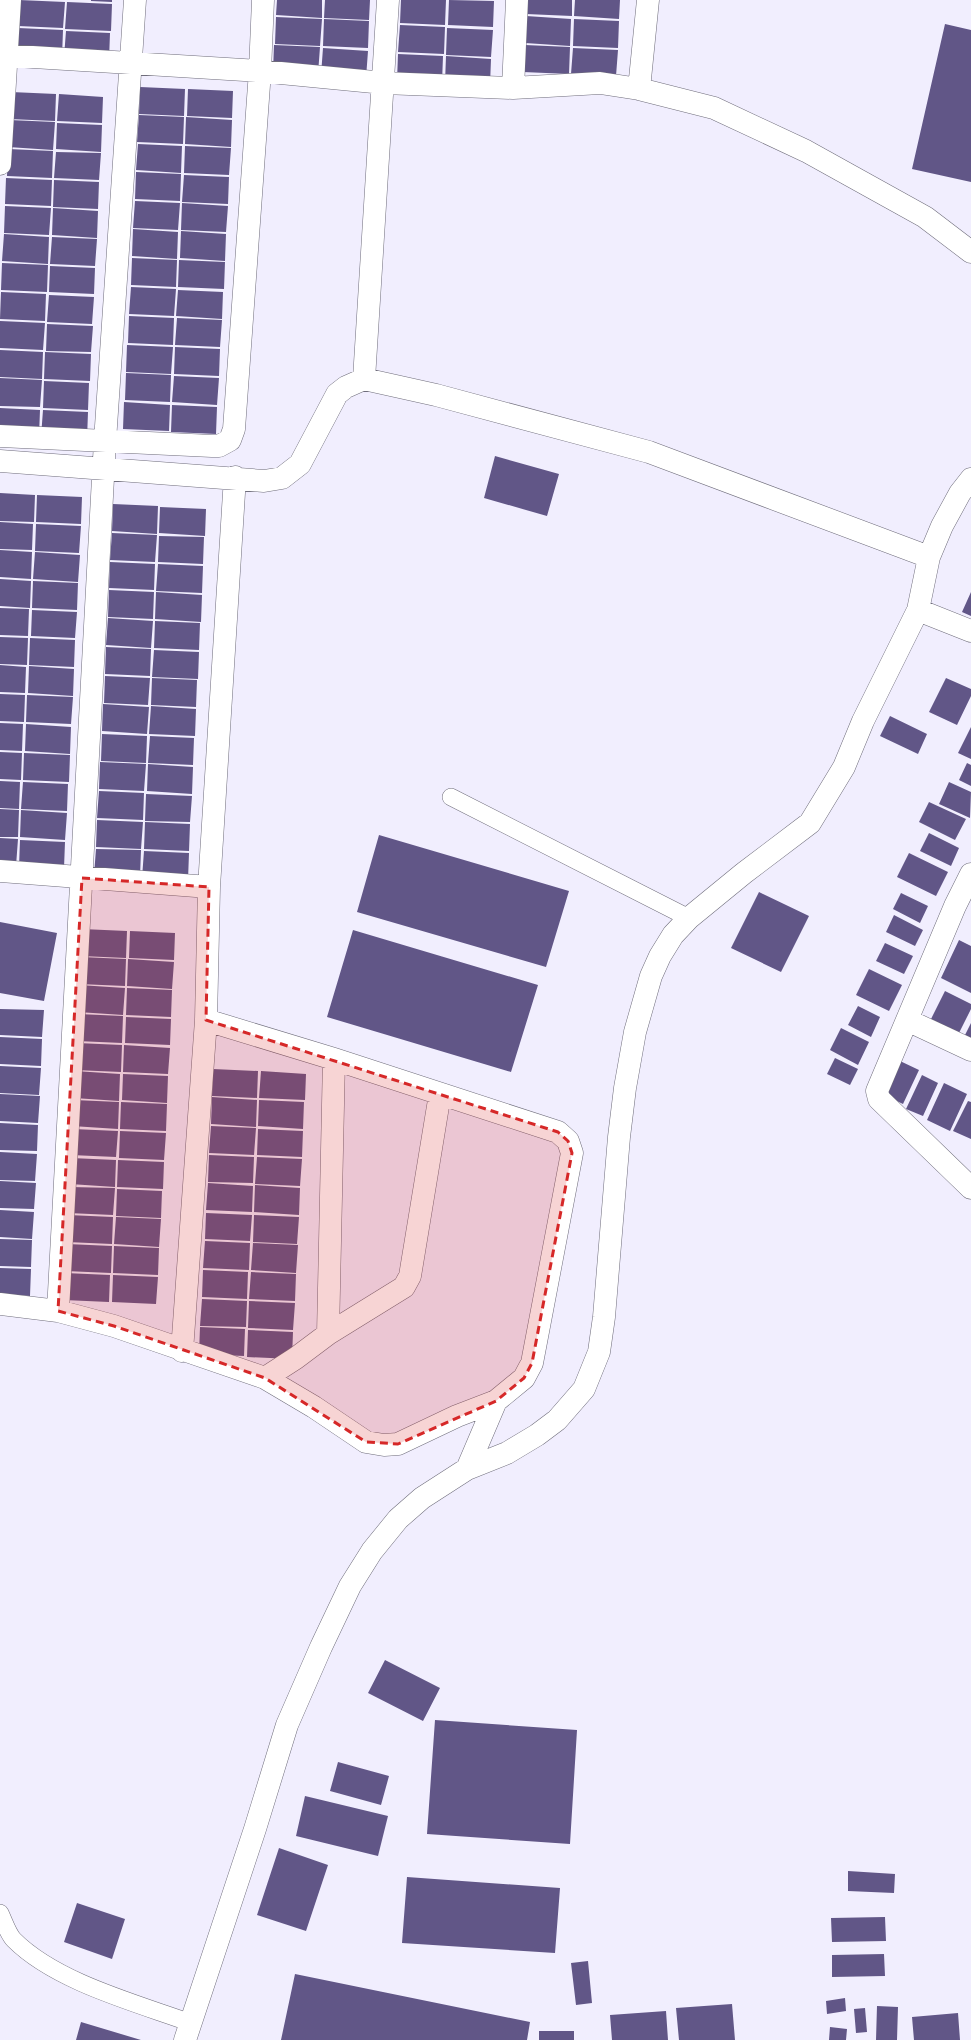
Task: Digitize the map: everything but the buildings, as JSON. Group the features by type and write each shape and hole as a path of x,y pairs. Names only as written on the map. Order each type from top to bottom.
{"street":[{"path":"0,164 4,55 10,0"},
{"path":"58,1311 105,441 132,64 135,0"},
{"path":"0,436 219,446 226,443 232,435 260,71 263,0"},
{"path":"364,379 384,83 388,0"},
{"path":"512,88 517,0"},
{"path":"640,89 648,0"},
{"path":"4,55 260,71 384,83 512,88 600,84 640,89 714,108 806,151 925,217 971,252"},
{"path":"0,461 104,470 235,477 264,481 282,478 300,464 338,394 346,387 364,379 436,395 650,452 929,557"},
{"path":"182,1351 206,1020 209,887 235,477"},
{"path":"188,2032 287,1725 321,1647 350,1586 372,1551 398,1520 422,1498 467,1469 507,1453 558,1420 584,1389 599,1352 604,1317 619,1137 635,1032 651,976 660,956 673,935 689,918 744,873 810,823 844,767 863,721 918,610 929,557 942,526 960,492 971,479"},
{"path":"918,610 971,631"},
{"path":"0,871 209,887"},
{"path":"971,874 963,910 908,1020 879,1082 877,1091 879,1099 971,1188"},
{"path":"0,1304 58,1311 114,1326 182,1351 265,1378 314,1407 366,1442 384,1446 398,1444 457,1416 496,1401 524,1378 532,1362 572,1153 568,1141 558,1132 334,1058 206,1020"},
{"path":"908,1020 971,1050"},
{"path":"328,1334 334,1058"},
{"path":"265,1378 296,1358 328,1334 404,1287 410,1276 440,1094"},
{"path":"467,1469 496,1401"}],"lane":[{"path":"451,797 689,918"},
{"path":"0,1913 13,1939 49,1967 188,2032"}],"highlighted area":[{"path":"82,878 209,887 206,1020 558,1132 568,1141 572,1153 532,1363 524,1378 496,1401 398,1444 366,1442 265,1378 114,1326 58,1311"}]}
